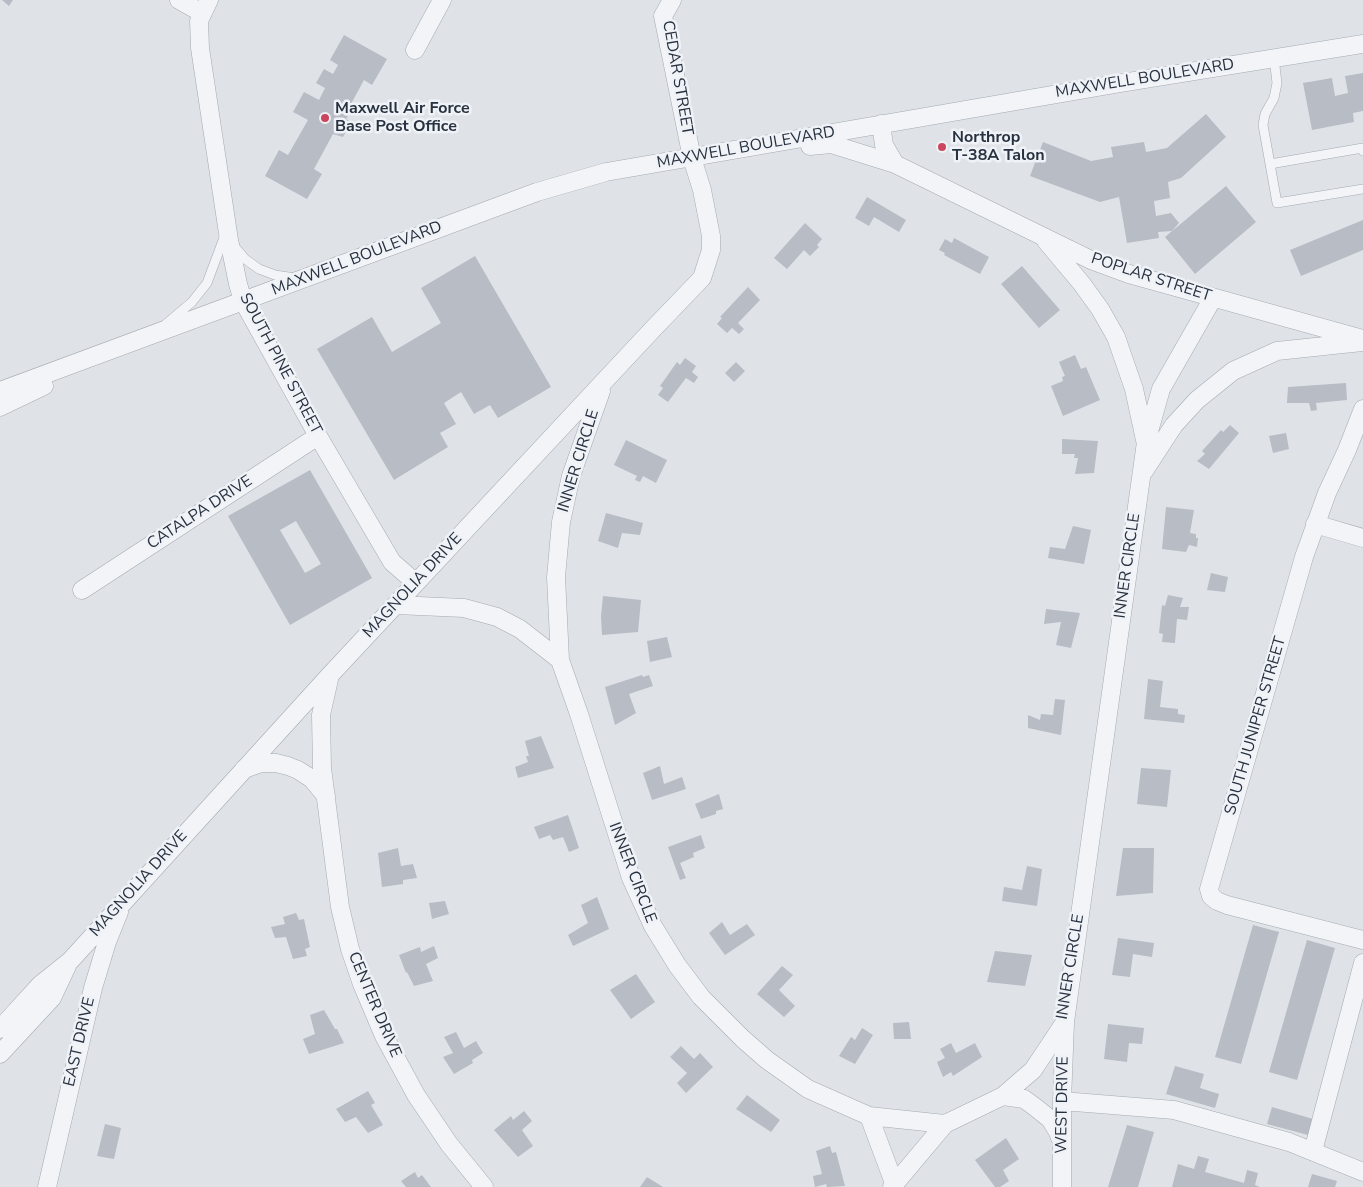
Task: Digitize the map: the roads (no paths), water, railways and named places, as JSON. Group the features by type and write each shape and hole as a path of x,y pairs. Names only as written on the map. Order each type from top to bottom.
{"street":[{"path":"179,0 205,6"},
{"path":"415,50 442,0"},
{"name":"CEDAR STREET","path":"672,0 664,16 692,158 703,195"},
{"name":"SOUTH PINE STREET","path":"205,6 199,21 200,48 228,234 243,301 318,436 392,562 416,583"},
{"name":"MAXWELL BOULEVARD","path":"0,391 537,192 606,172 778,141 1363,44"},
{"path":"880,124 884,146 895,164"},
{"name":"POPLAR STREET","path":"778,141 809,146 831,144 895,164 1091,260 1129,274 1314,324 1363,341"},
{"name":"MAGNOLIA DRIVE","path":"0,1029 40,986 70,961 330,675 702,278 711,250 711,236 703,195"},
{"path":"1042,237 1082,284 1100,309 1116,337 1134,389 1146,442"},
{"name":"INNER CIRCLE","path":"604,383 571,476 561,522 556,577 560,660 631,878 653,926 677,965 718,1015 767,1060 808,1089 868,1116 945,1124 1004,1096 1033,1070 1065,1022 1146,442 1161,389 1213,298"},
{"name":"MAXWELL BOULEVARD","path":"0,407 150,337"},
{"path":"1140,478 1174,425 1197,400 1233,371 1277,351 1363,341"},
{"name":"SOUTH JUNIPER STREET","path":"1363,409 1327,493 1301,566 1209,889 1217,901 1227,905 1363,940"},
{"name":"CATALPA DRIVE","path":"82,590 318,436"},
{"path":"1315,524 1363,538"},
{"path":"396,605 464,608 497,617 520,629 560,660"},
{"name":"CENTER DRIVE","path":"330,675 321,714 322,768 340,907 350,949 362,984 384,1036 416,1095 449,1144 484,1187"},
{"path":"244,769 261,763 276,763 288,766 312,779 326,797"},
{"name":"EAST DRIVE","path":"47,1187 92,988 123,901"},
{"name":"MAGNOLIA DRIVE","path":"0,1054 52,998 70,961"},
{"path":"1313,1152 1363,963"},
{"name":"WEST DRIVE","path":"1062,1187 1062,1101 1065,1022"},
{"path":"1004,1096 1024,1100 1050,1119 1058,1132 1062,1146"},
{"path":"1062,1101 1174,1110 1289,1142 1363,1172"},
{"path":"868,1116 893,1185 945,1124"}],"lane":[{"path":"1274,58 1277,83 1274,98 1265,114 1263,125 1277,203 1363,189"},
{"path":"1270,164 1362,148 1363,151"},
{"path":"228,234 245,259 259,269 275,275 303,279"},
{"path":"150,337 192,302 207,283 228,234"}],"place":[{"name":"Maxwell Air Force Base Post Office","path":"325,118"},
{"name":"Northrop T-38A Talon","path":"942,147"}]}
